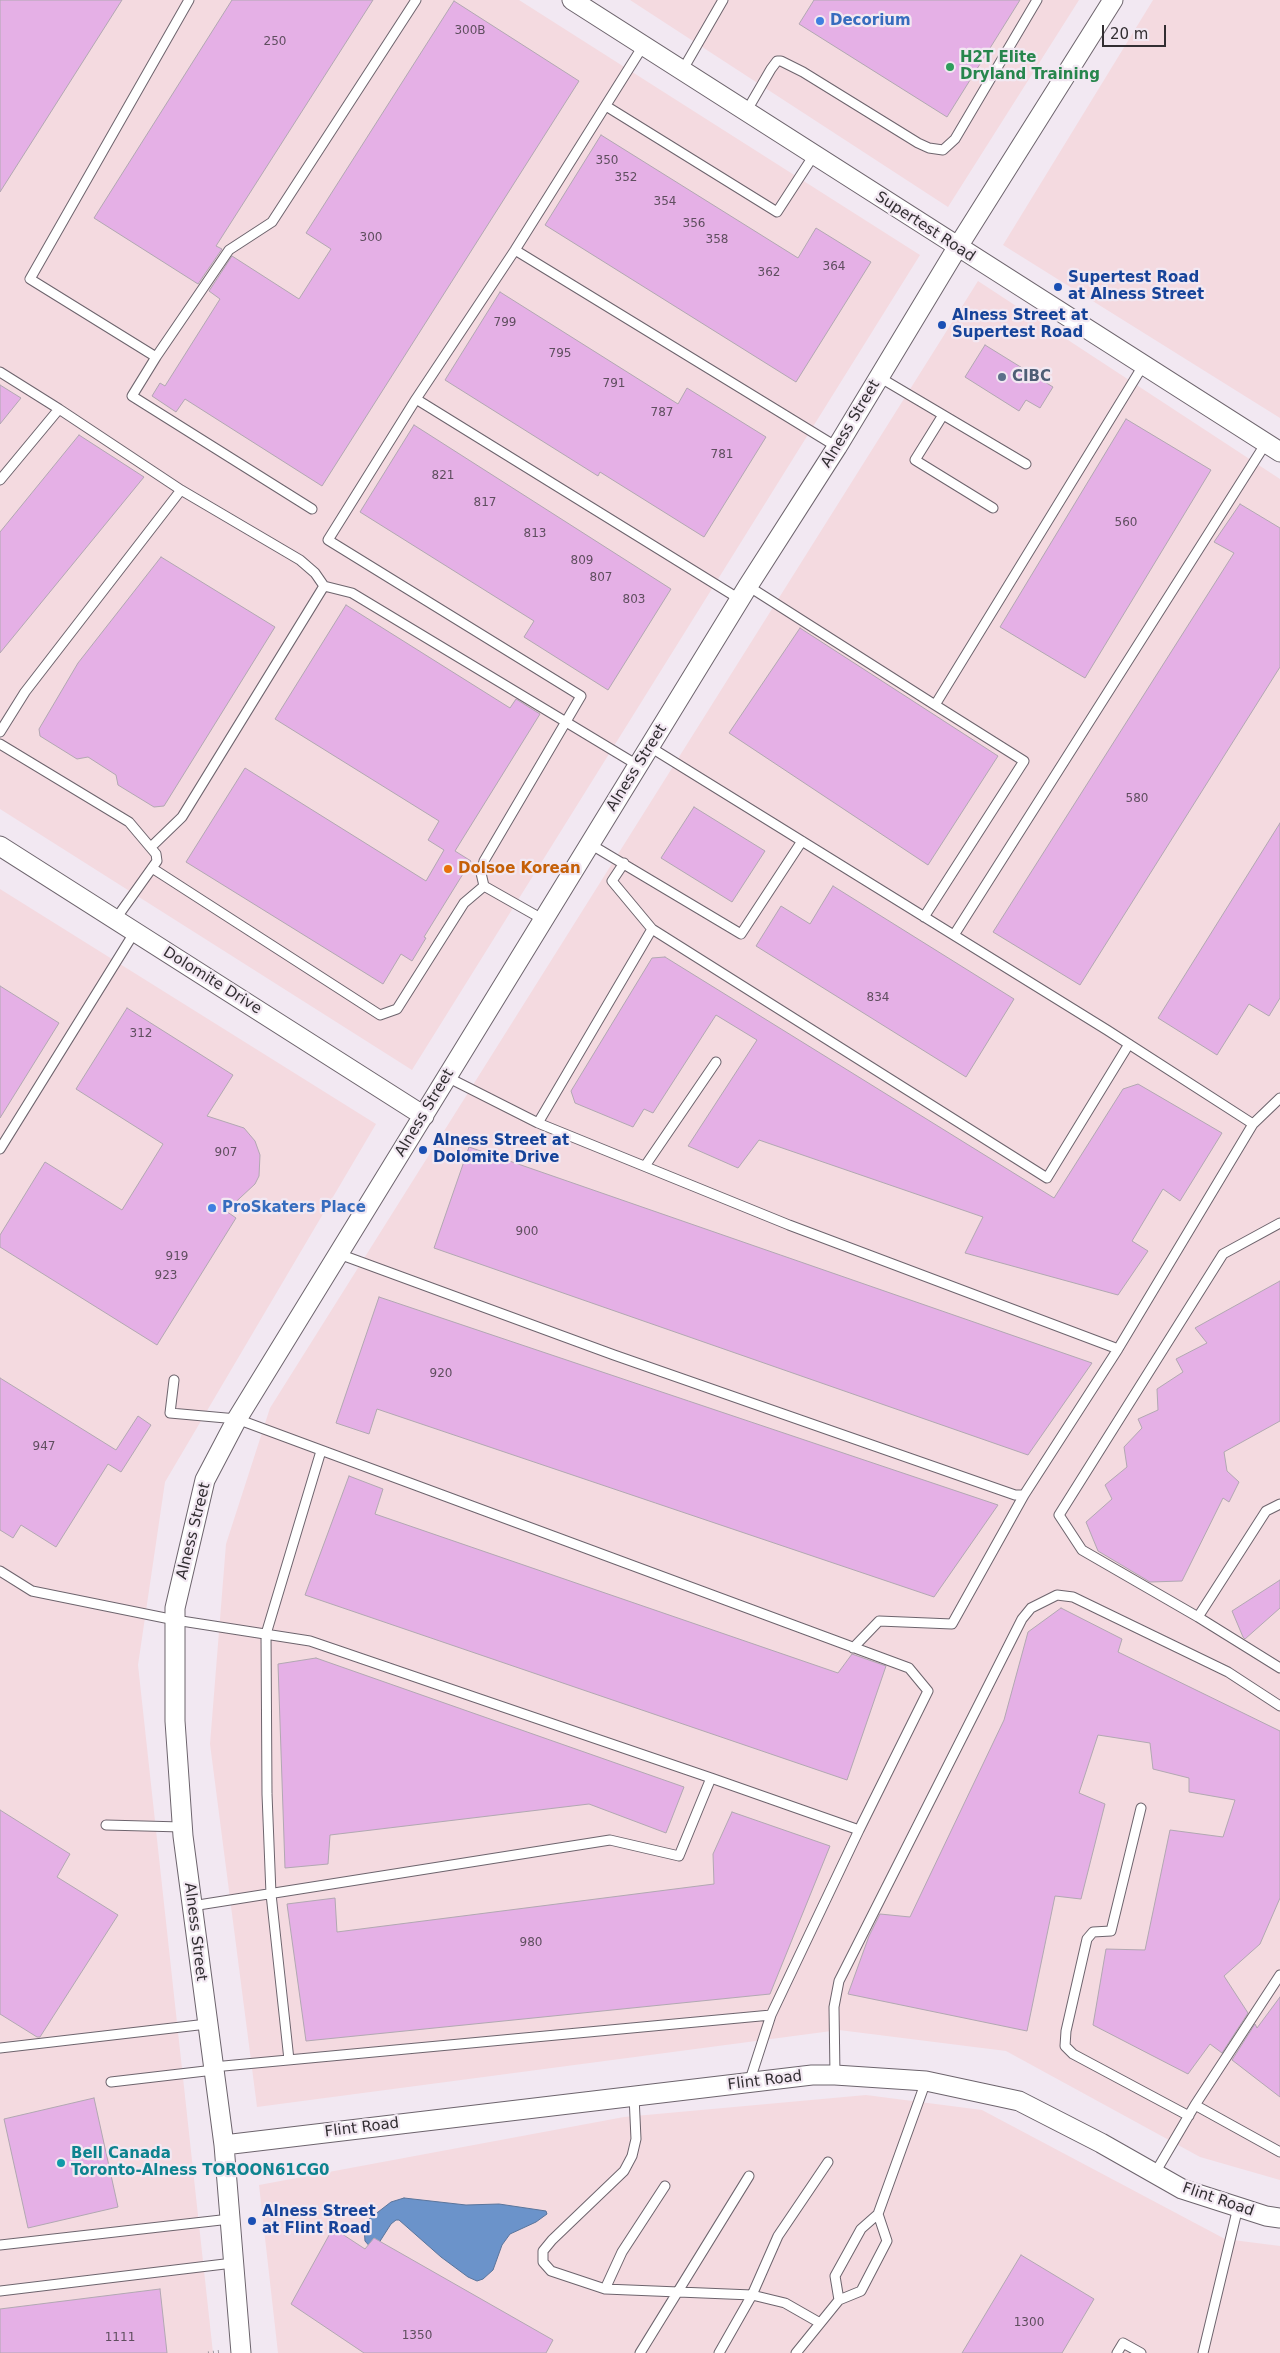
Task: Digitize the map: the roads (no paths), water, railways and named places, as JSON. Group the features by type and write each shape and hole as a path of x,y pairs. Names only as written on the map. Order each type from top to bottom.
{"street":[{"name":"Supertest Road","path":"572,0 957,248 1144,364 1273,448"},
{"name":"Alness Street","path":"241,2353 224,2145 182,1827 175,1721 175,1608 205,1480 237,1419 447,1076 837,447 957,248 1113,0"},
{"name":"Dolomite Drive","path":"0,846 424,1116"},
{"name":"Flint Road","path":"224,2145 634,2096 835,2075 926,2081 1019,2101 1101,2143 1182,2189 1266,2216 1280,2218"}],"lane":[{"path":"156,357 30,279 189,0"},
{"path":"312,508 132,396 156,357 229,250 272,222 416,0"},
{"path":"682,71 723,0"},
{"path":"746,112 771,69 777,61 781,61 804,72 918,143 929,148 943,150 955,139 1037,0"},
{"path":"544,920 484,886 481,873 484,861 581,696 328,540 416,399 515,250 644,46"},
{"path":"606,106 777,212 814,155"},
{"path":"515,250 837,447"},
{"path":"935,705 1144,364"},
{"path":"0,372 181,490 300,560 315,573 324,586 352,593 639,766"},
{"path":"880,377 1026,464"},
{"path":"416,399 935,705 1024,761 924,917"},
{"path":"0,480 59,409"},
{"path":"943,415 916,460 993,508"},
{"path":"954,935 1273,448"},
{"path":"0,732 25,692 181,490"},
{"path":"151,848 182,817 324,586"},
{"path":"0,744 129,822 151,848 158,860 115,920"},
{"path":"650,748 1129,1044 1253,1124"},
{"path":"590,844 624,862 741,934 802,841"},
{"path":"624,862 612,881 652,929 1047,1178 1129,1044"},
{"path":"152,868 380,1016 398,1009 464,903 484,886"},
{"path":"538,1123 652,929"},
{"path":"0,1149 134,933"},
{"path":"644,1166 716,1062"},
{"path":"447,1076 538,1123 789,1224 1118,1349"},
{"path":"852,1648 879,1621 952,1624 1024,1495 1118,1349 1253,1124 1280,1098"},
{"path":"1280,1223 1223,1254 1059,1515 1082,1550 1198,1617 1280,1668"},
{"path":"339,1254 614,1355 1014,1495 1024,1495"},
{"path":"174,1380 170,1413 237,1419 908,1668 928,1691 770,2014 748,2083"},
{"path":"289,2060 271,1894 267,1794 266,1634 321,1451"},
{"path":"1198,1617 1266,1511 1280,1504"},
{"path":"0,1571 32,1591 175,1620 310,1640 859,1830"},
{"path":"835,2075 834,2007 839,1981 1022,1619 1031,1608 1058,1596 1073,1597 1228,1672 1280,1706"},
{"path":"192,1906 610,1840 680,1856 711,1778"},
{"path":"1141,1808 1111,1930 1093,1932 1087,1940 1066,2031 1065,2046 1073,2054 1189,2116"},
{"path":"106,1825 182,1827"},
{"path":"1155,2173 1195,2105 1280,1975"},
{"path":"111,2082 289,2060 770,2014"},
{"path":"0,2048 207,2024"},
{"path":"839,2300 835,2276 861,2228 878,2214 926,2081"},
{"path":"634,2096 636,2139 632,2156 624,2170 543,2251 543,2262 551,2270 605,2289 752,2295 785,2303 820,2323"},
{"path":"1195,2105 1280,2152"},
{"path":"719,2353 752,2295 778,2236 828,2162"},
{"path":"640,2353 749,2176"},
{"path":"605,2289 622,2252 665,2186"},
{"path":"1203,2353 1238,2207"},
{"path":"796,2353 839,2300 861,2291 887,2241 878,2214"},
{"path":"0,2245 230,2219"},
{"path":"0,2292 233,2263"},
{"path":"1117,2353 1123,2343 1141,2353"}],"water":[{"path":"404,2198 466,2205 499,2204 546,2211 547,2214 536,2222 510,2234 502,2245 493,2270 483,2279 477,2281 468,2277 441,2257 399,2220 391,2224 375,2249 372,2249 365,2241 364,2228 369,2219 391,2202"}],"place":[{"name":"Decorium","path":"820,21"},
{"name":"H2T Elite Dryland Training","path":"950,67"},
{"name":"Supertest Road at Alness Street","path":"1058,287"},
{"name":"Alness Street at Supertest Road","path":"942,325"},
{"name":"CIBC","path":"1002,377"},
{"name":"Dolsoe Korean","path":"448,869"},
{"name":"Alness Street at Dolomite Drive","path":"423,1150"},
{"name":"ProSkaters Place","path":"212,1208"},
{"name":"Bell Canada Toronto-Alness TOROON61CG0","path":"61,2163"},
{"name":"Alness Street at Flint Road","path":"252,2221"}]}
